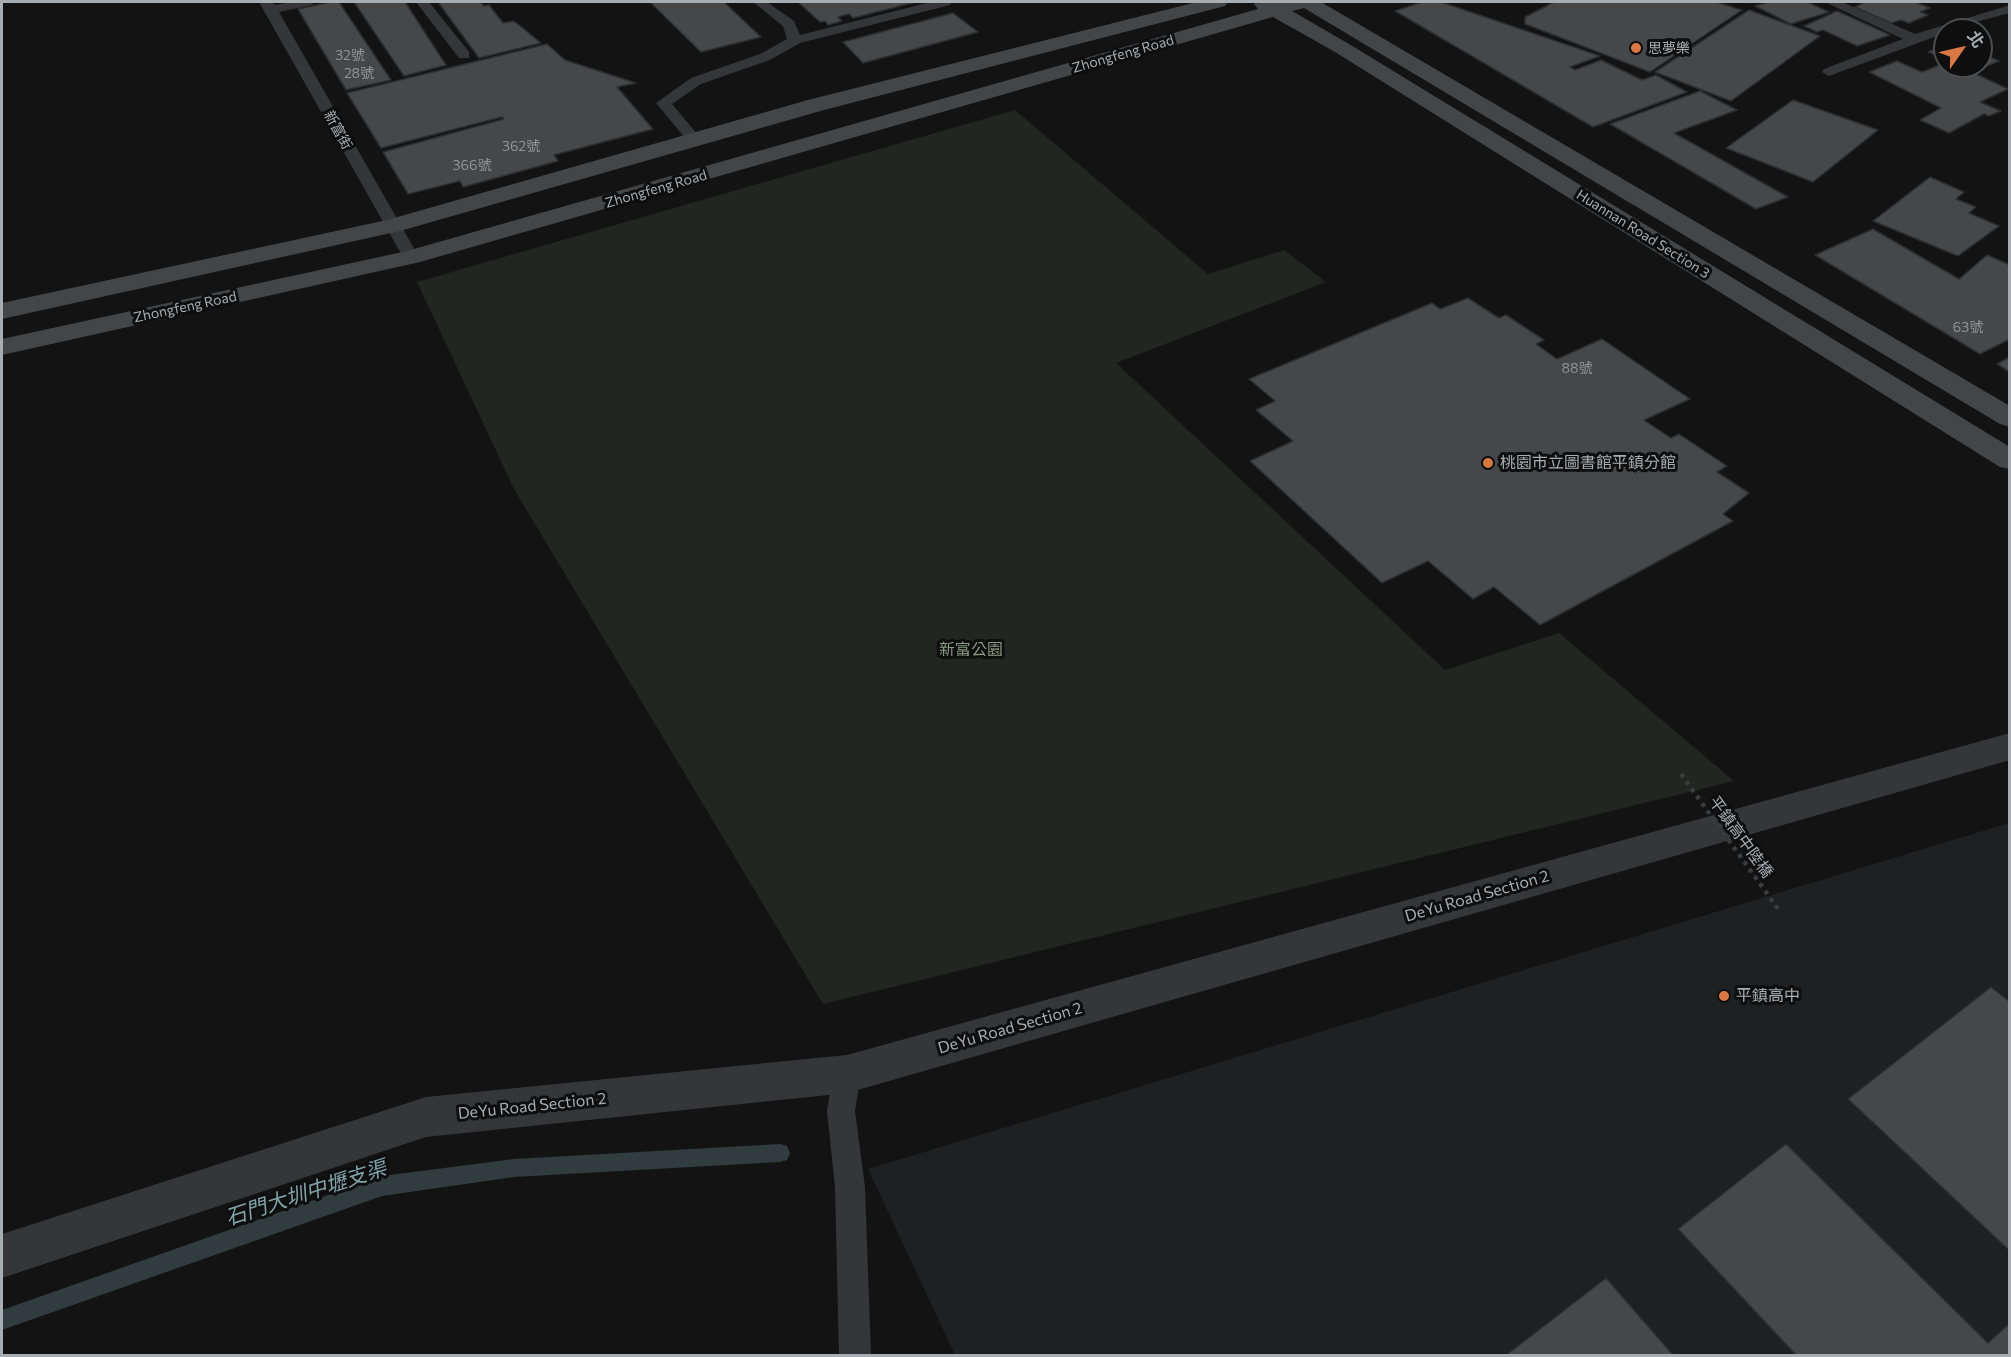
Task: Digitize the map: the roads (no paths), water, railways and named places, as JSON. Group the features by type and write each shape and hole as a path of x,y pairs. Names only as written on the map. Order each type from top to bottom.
{"main road":[{"name":"Zhongfeng Road","path":"2,311 392,226 816,105 1218,2"},
{"name":"Zhongfeng Road","path":"2,347 411,257 722,170 1267,6 1306,2"},
{"name":"Huannan Road Section 3","path":"1306,2 2010,418"},
{"name":"Huannan Road Section 3","path":"1267,6 1352,54 2010,460"},
{"path":"695,141 722,170"}],"street":[{"name":"DeYu Road Section 2","path":"2,1256 426,1117 847,1074 2010,746"}],"lane":[{"path":"268,6 307,2"},
{"path":"422,2 464,55"},
{"path":"759,2 789,24 795,40"},
{"path":"695,141 663,103 696,81 765,57 795,40 945,2"},
{"path":"1832,2 1914,39"},
{"name":"新富街","path":"268,6 411,257"},
{"path":"1829,72 1914,39 2010,9"},
{"path":"847,1074 841,1111 850,1187 854,1355"}],"waterway":[{"name":"石門大圳中壢支渠","path":"2,1320 382,1186 514,1168 780,1153"}],"place":[{"name":"思夢樂","path":"1636,48"},
{"name":"桃園市立圖書館平鎮分館","path":"1488,463"},
{"name":"平鎮高中","path":"1724,996"}],"park label":[{"name":"新富公園","path":"971,650"}]}
